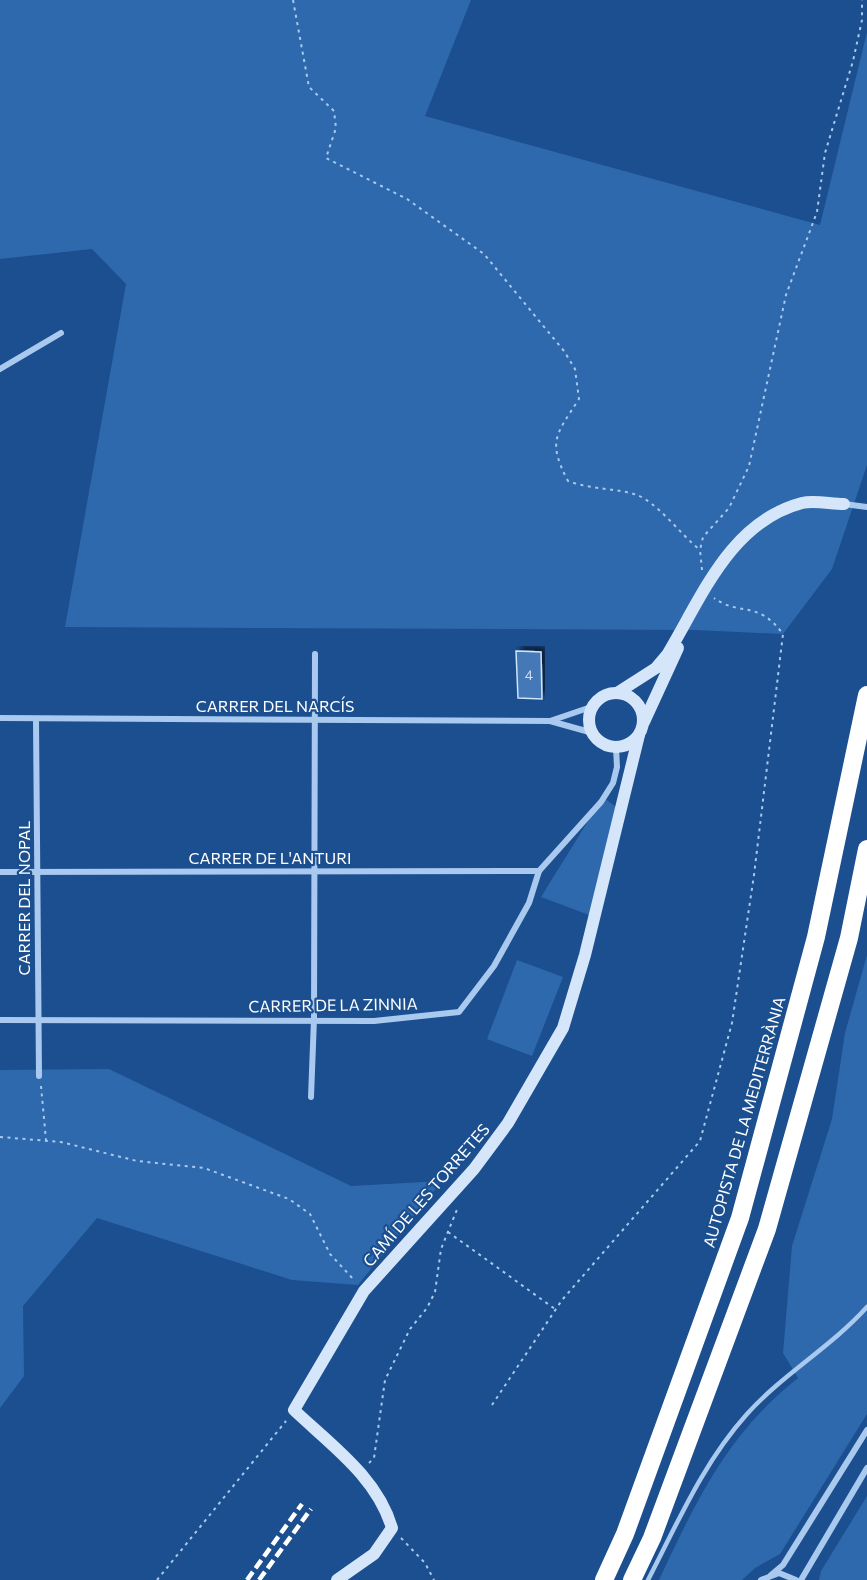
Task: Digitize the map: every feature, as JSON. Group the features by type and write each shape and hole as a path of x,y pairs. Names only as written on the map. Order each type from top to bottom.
{"highway":[{"name":"AUTOPISTA DE LA MEDITERRÀNIA","path":"604,1580 625,1534 740,1218 816,938 867,695"},
{"path":"632,1580 652,1538 767,1229 849,938 867,849"}],"street":[{"path":"0,369 61,333"},
{"path":"692,614 639,735 629,744 616,747 602,743 593,733 590,715 594,706 603,697 617,693 656,668 667,655 735,543 760,522 803,503 867,507"},
{"path":"311,1097 314,1019 315,654"},
{"path":"617,693 626,695 639,706 643,723"},
{"name":"CARRER DEL NARCÍS","path":"550,721 594,706"},
{"name":"CARRER DEL NARCÍS","path":"0,718 36,720 550,721 593,733"},
{"name":"CARRER DEL NOPAL","path":"36,720 37,1019 40,1079"},
{"name":"CAMÍ DE LES TORRETES","path":"294,1410 364,1291 474,1169 508,1123 563,1028 585,955 639,735"},
{"name":"CARRER DE LA ZINNIA","path":"0,1020 314,1019 374,1021 459,1012 494,966 529,903 539,871 601,802 613,783 617,767 616,747"},
{"name":"CARRER DE L'ANTURI","path":"0,872 539,871"},
{"path":"294,1410 361,1472 385,1505 392,1528 374,1554 337,1580"},
{"path":"761,1580 783,1565 867,1430"},
{"path":"771,1575 786,1575 798,1580 867,1468"}],"lane":[{"path":"648,1580 712,1458 747,1413 780,1381 852,1324 867,1307"}],"path":[{"path":"293,0 309,87 334,111 336,128 326,158 407,199 484,254 564,351 575,369 579,399 556,436 556,458 568,481 589,489 637,495 662,513 680,535 700,550 704,537 729,508 749,466 786,295 817,212 825,153 853,61 862,20 862,0"},
{"path":"492,1405 556,1310 700,1141 732,1023 754,875 783,634 772,619 765,615 720,602 705,591"},
{"path":"40,1079 46,1140"},
{"path":"0,1137 46,1140 137,1161 204,1168 289,1199 310,1214 330,1254 364,1291"},
{"path":"361,1472 374,1458 385,1380 410,1329 427,1308 435,1292 441,1249 447,1232 556,1310"},
{"path":"157,1580 294,1410"},
{"path":"392,1528 425,1563 434,1580"}],"shaded area":[{"path":"0,0 471,0 425,116 820,225 867,32 867,465 832,569 783,634 696,630 65,627 126,284 92,249 0,259"},
{"path":"603,797 621,811 589,915 541,897"},
{"path":"867,955 867,1414 780,1554 755,1568 742,1580 659,1580 686,1523 733,1445 773,1399 798,1378 783,1353 792,1246 832,1119 845,1033"},
{"path":"517,960 563,977 532,1056 487,1039"},
{"path":"109,1069 351,1186 442,1181 358,1285 292,1280 97,1218 23,1306 24,1376 0,1408 0,1070"},
{"path":"867,1496 867,1580 819,1580 821,1571"}],"building":[{"path":"516,651 541,652 542,699 518,698"}],"railway":[{"path":"247,1580 302,1504"},
{"path":"259,1580 311,1509"}]}
